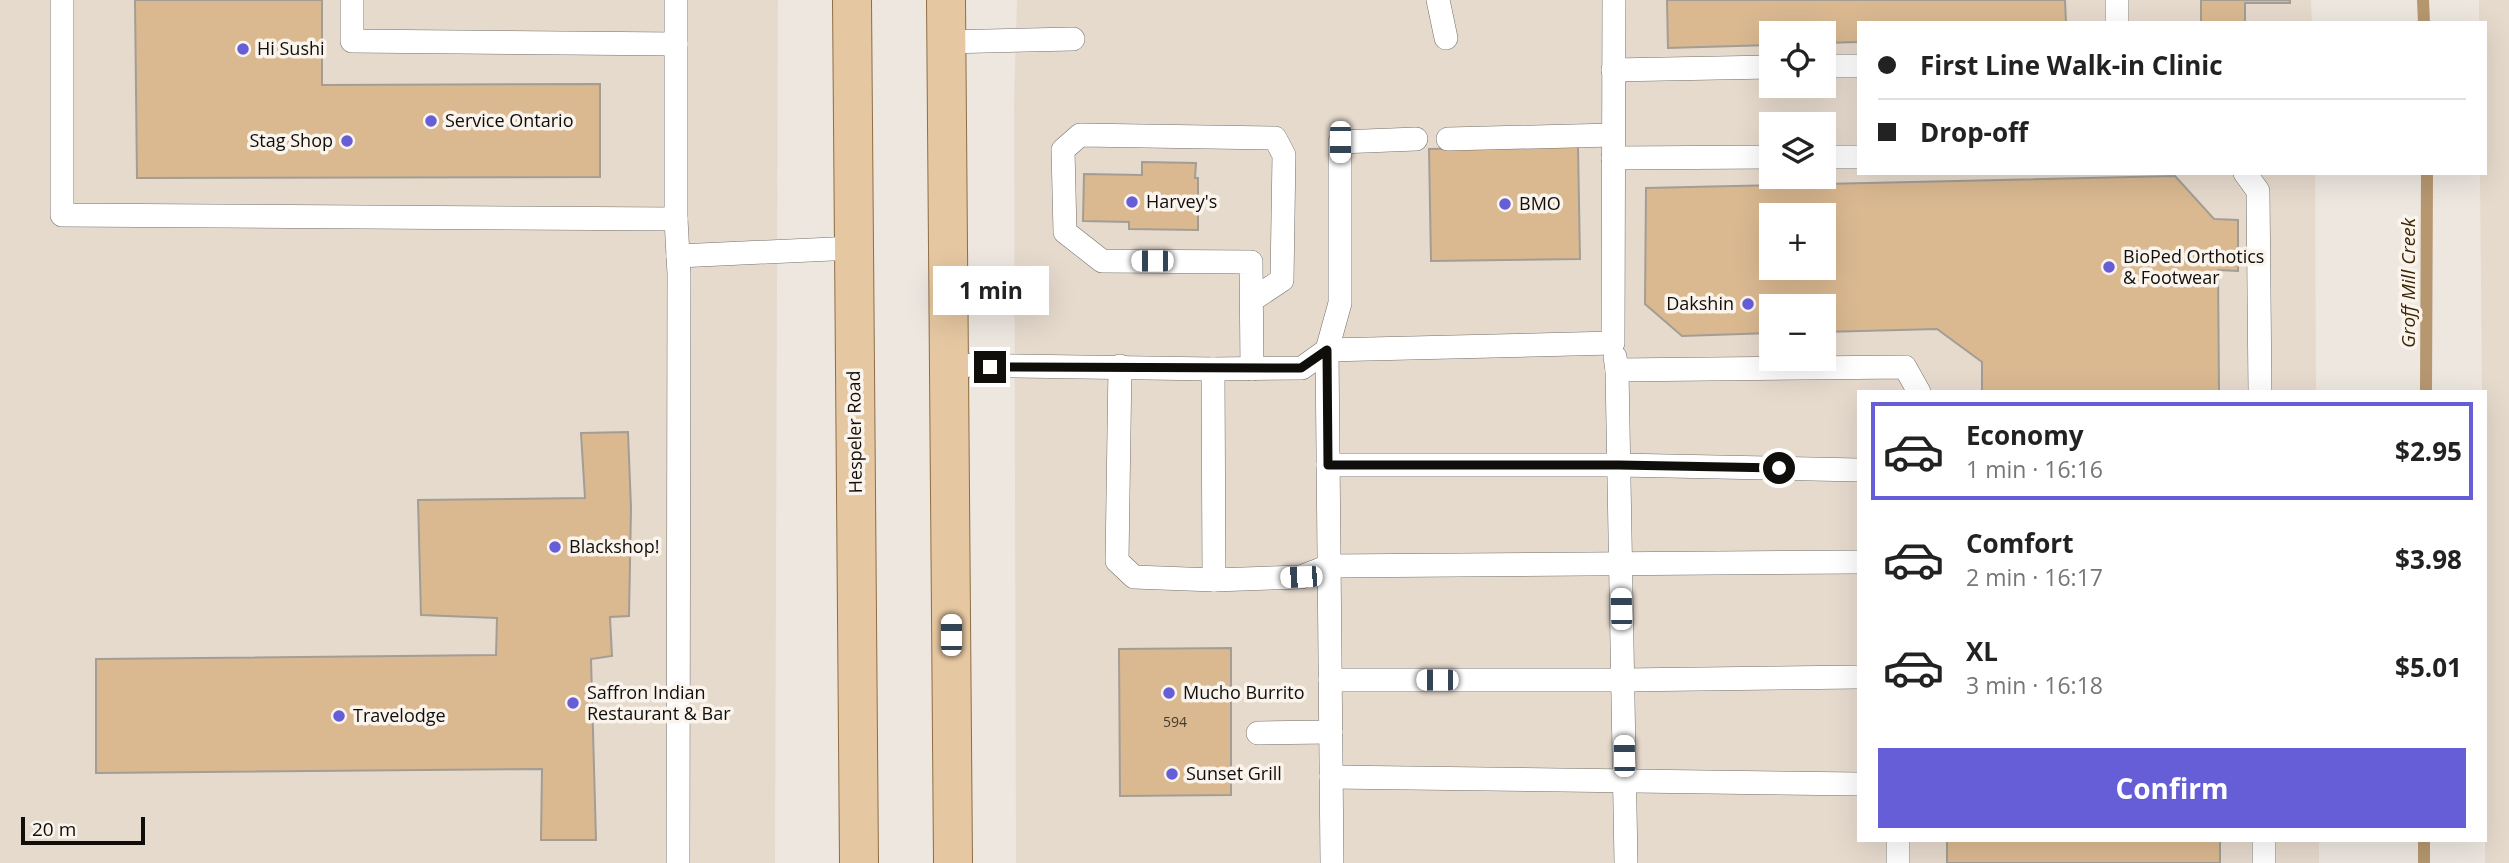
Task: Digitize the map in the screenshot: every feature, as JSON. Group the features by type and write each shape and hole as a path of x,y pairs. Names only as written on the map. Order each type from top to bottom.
{"main road":[{"name":"Hespeler Road","path":"852,0 859,863"},
{"path":"946,0 953,863"}],"lane":[{"path":"62,0 62,215 676,219"},
{"path":"352,0 352,41 676,44"},
{"path":"676,0 678,863"},
{"path":"1438,0 1446,38"},
{"path":"1614,0 1613,343 1617,370 1626,863"},
{"path":"2117,0 2117,21"},
{"path":"946,42 1073,39"},
{"path":"1836,66 1857,66"},
{"path":"1614,70 1759,67"},
{"path":"1252,300 1282,280 1284,155 1275,138 1080,135 1063,150 1065,232 1102,261 1251,262 1252,369"},
{"path":"1332,863 1327,350 1340,303 1340,142 1416,139"},
{"path":"1448,139 1759,156"},
{"path":"1836,157 1857,157"},
{"path":"2246,175 2258,191 2260,390"},
{"path":"678,256 854,248"},
{"path":"949,365 1011,368 1301,368 1327,350 1613,343"},
{"path":"1120,366 1117,561 1134,577 1214,580 1301,577 1329,566 1857,562"},
{"path":"1617,370 1905,367 1918,390"},
{"path":"1213,369 1214,580"},
{"path":"1328,465 1619,465 1857,470"},
{"path":"1330,680 1857,677"},
{"path":"1258,733 1331,732"},
{"path":"1331,777 1857,784"},
{"path":"1898,842 1898,863"},
{"path":"2264,842 2264,863"}],"shaded area":[{"path":"0,0 778,0 775,863 0,863"},
{"path":"1017,0 2311,0 2312,21 1857,21 1857,175 2315,175 2316,390 1857,390 1857,842 2319,842 2319,863 1016,863 1014,101"},
{"path":"2479,0 2509,0 2509,863 2485,863 2487,390 2482,390 2480,175 2487,175 2487,21 2479,21"}],"building":[{"path":"135,0 322,0 322,85 600,84 600,177 137,178"},
{"path":"1667,0 2065,0 2066,21 1857,21 1857,42 1836,43 1836,21 1759,21 1759,45 1668,48"},
{"path":"2201,0 2290,0 2290,3 2245,3 2245,21 2201,21"},
{"name":"BMO","path":"1578,146 1580,259 1431,261 1429,149"},
{"path":"1142,162 1196,163 1198,230 1129,229 1129,222 1083,221 1084,174 1142,175"},
{"path":"2175,176 2214,219 2238,220 2238,271 2218,270 2219,390 1982,390 1982,362 1937,329 1836,332 1836,294 1759,294 1759,333 1682,336 1645,304 1646,188 1759,185 1759,189 1836,189 1836,184"},
{"path":"628,432 631,508 629,616 610,617 612,656 591,659 596,840 541,840 542,769 96,773 96,659 496,655 497,618 421,615 418,500 585,498 581,433"},
{"path":"1231,648 1231,795 1120,796 1119,649"},
{"path":"1947,842 2220,842 2220,863 1947,863"}],"waterway":[{"name":"Groff Mill Creek","path":"2423,0 2424,21"},
{"name":"Groff Mill Creek","path":"2426,390 2427,175"},
{"name":"Groff Mill Creek","path":"2424,842 2424,863"}],"place":[{"name":"Hi Sushi","path":"243,49"},
{"name":"Service Ontario","path":"431,121"},
{"name":"Stag Shop","path":"347,141"},
{"name":"Harvey's","path":"1132,202"},
{"name":"BMO","path":"1505,204"},
{"name":"BioPed Orthotics & Footwear","path":"2109,267"},
{"name":"Dakshin","path":"1748,304"},
{"name":"Blackshop!","path":"555,547"},
{"name":"Mucho Burrito","path":"1169,693"},
{"name":"Saffron Indian Restaurant & Bar","path":"573,703"},
{"name":"Travelodge","path":"339,716"},
{"name":"Sunset Grill","path":"1172,774"}],"route":[{"path":"990,367 1301,368 1327,350 1328,465 1779,468"}]}
